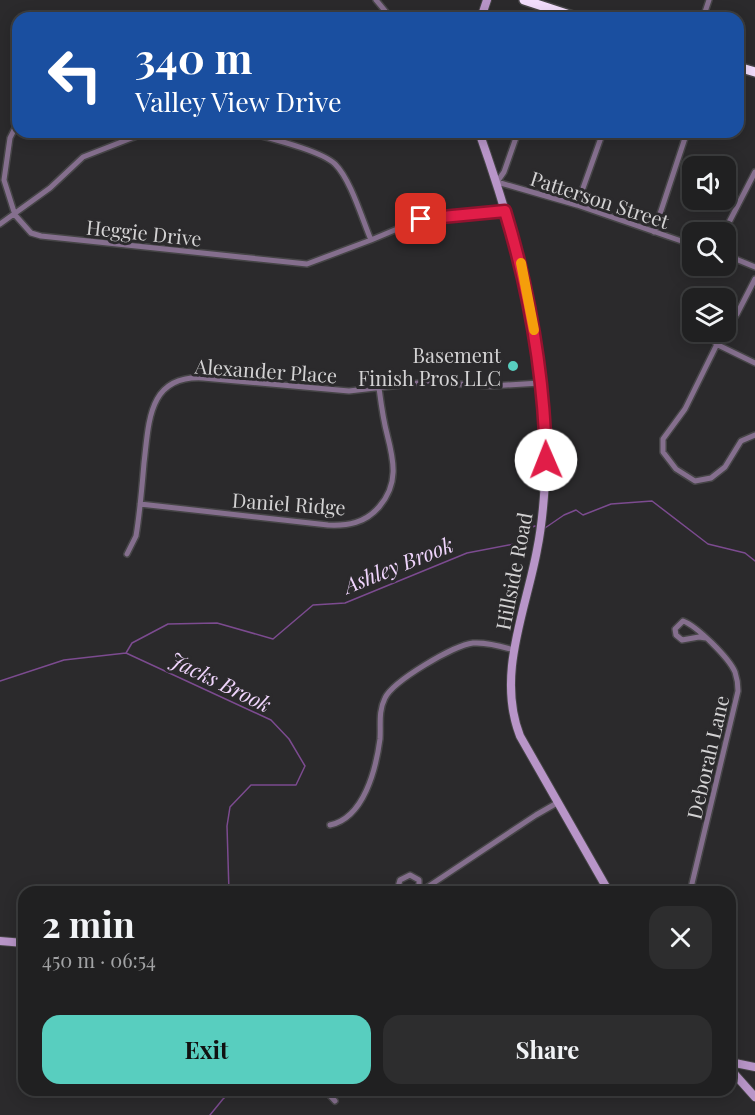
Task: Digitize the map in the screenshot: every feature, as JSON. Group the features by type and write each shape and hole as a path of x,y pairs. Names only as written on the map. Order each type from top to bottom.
{"highway":[{"path":"524,0 551,12"}],"street":[{"path":"376,0 386,12"},
{"name":"Heggie Drive","path":"12,134 3,180 15,215 32,233 41,236 307,264 421,219 505,211"},
{"path":"0,224 50,188 82,157 131,138"},
{"path":"266,138 333,162 345,180 371,240"},
{"name":"Hillside Road","path":"481,138 505,211 530,303 538,352 546,460 539,538 514,650 511,691 515,725 605,886"},
{"path":"496,182 504,172 516,138"},
{"path":"576,205 601,138"},
{"path":"654,232 685,138"},
{"path":"729,222 755,172"},
{"name":"Patterson Street","path":"496,182 576,205 682,241"},
{"path":"736,259 755,267"},
{"path":"736,315 755,279"},
{"path":"755,363 716,344 693,395 663,442 664,456 679,472 695,481 711,478 724,467 741,441 755,435"},
{"name":"Alexander Place","path":"127,554 135,540 151,411 160,395 172,384 195,378 335,391 427,382 491,386 540,383"},
{"name":"Daniel Ridge","path":"140,504 328,525 348,525 362,520 382,503 394,479 394,460 378,388"},
{"name":"Deborah Lane","path":"691,886 738,691 737,678 731,666 706,638 689,623 683,621 675,629 675,635 682,640 706,638"},
{"path":"330,825 344,821 350,816 368,783 380,739 381,710 390,690 462,646 480,643 514,650"},
{"path":"429,886 557,803"},
{"path":"398,886 406,875 417,878 419,886"},
{"path":"0,940 18,942"},
{"path":"736,1063 755,1067"},
{"path":"736,1076 755,1097"},
{"path":"330,1096 334,1101"}],"waterway":[{"name":"Ashley Brook","path":"545,528 576,510 583,515 611,504 652,501 708,544 745,553 755,561"},
{"name":"Ashley Brook","path":"126,653 132,643 168,624 217,623 273,639 313,605 345,603 467,553 514,544 526,550 529,542 525,530 535,526"},
{"name":"Jacks Brook","path":"0,681 64,660 126,653 271,720 289,739 305,766 296,785 251,785 230,807 227,826 229,886"},
{"name":"Jacks Brook","path":"210,1115 227,1096"}],"slow traffic":[{"path":"521,263 534,330"}],"place":[{"name":"Basement Finish Pros LLC","path":"513,366"}],"route":[{"path":"421,219 505,211 519,255 534,324 546,460"}]}
